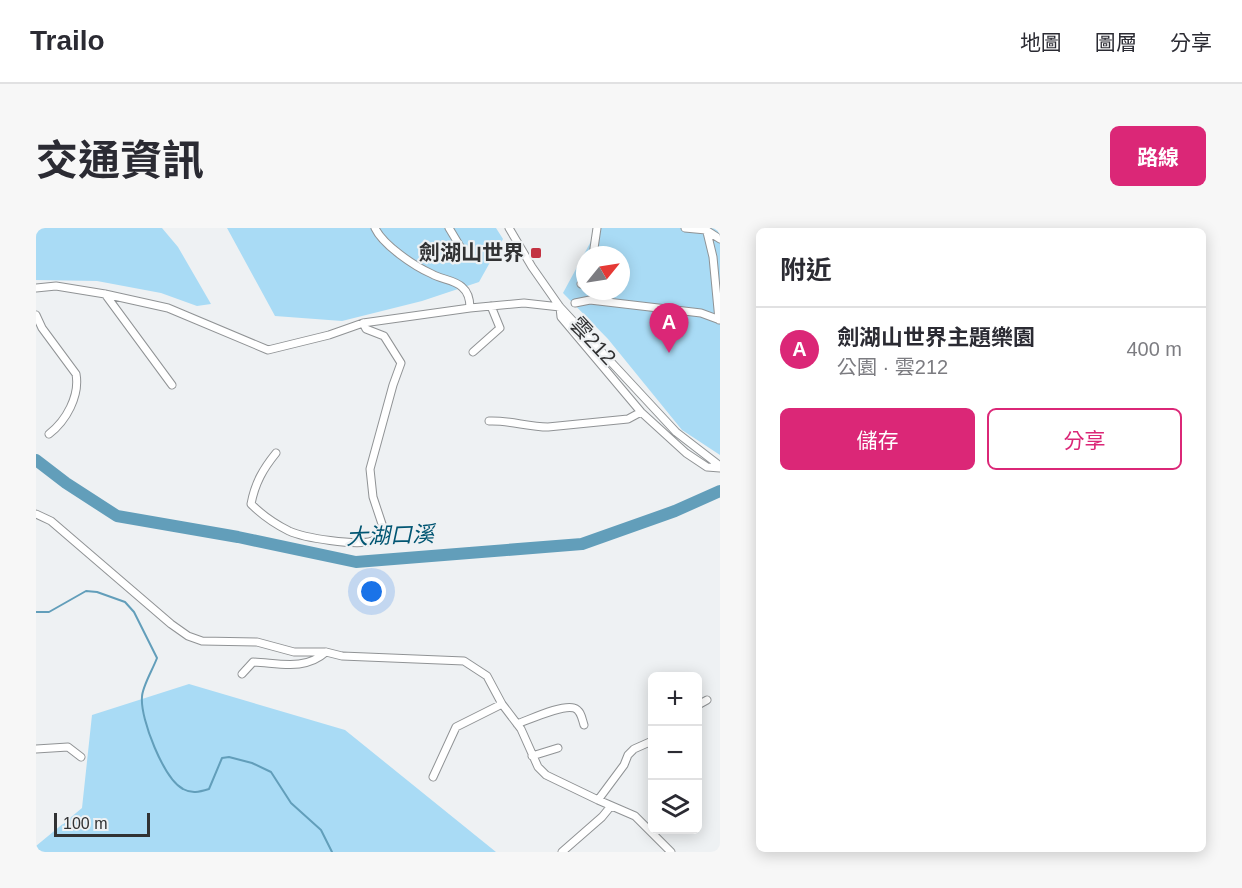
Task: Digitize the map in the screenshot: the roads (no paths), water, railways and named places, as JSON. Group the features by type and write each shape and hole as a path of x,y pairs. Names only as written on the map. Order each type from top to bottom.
{"street":[{"path":"375,228 379,237 416,266 462,286 470,299 470,308"},
{"path":"449,228 461,248"},
{"name":"雲212","path":"509,228 560,307 676,432 720,467"},
{"path":"594,246 597,228"},
{"path":"685,228 706,229 720,239"},
{"path":"575,303 590,300 701,313 719,320 713,257 706,229"},
{"path":"36,288 57,286 168,308 268,350 328,335 363,323 524,303 560,307 561,317 641,412 686,453 707,467 720,467"},
{"path":"105,294 172,385"},
{"path":"472,352 500,328 491,306"},
{"path":"36,315 42,328 76,374 78,384 68,414 60,426 49,434"},
{"path":"276,453 261,471 253,491 251,504 262,515 290,531 307,536 363,542 374,541 378,537 383,527 373,497 370,469 401,363 384,336 366,328 363,323"},
{"path":"489,421 501,420 548,427 628,419 641,412"},
{"path":"36,514 51,520 171,624 188,636 202,641 257,642 294,652 326,652 342,656 464,661 487,676 502,704 517,724 538,767 546,774 635,816 671,852"},
{"path":"242,674 253,662 292,666 312,662 326,652"},
{"path":"702,703 707,700"},
{"path":"433,777 456,727 502,704"},
{"path":"517,724 563,709 574,708 580,712 584,725"},
{"path":"598,800 624,765 628,755 634,749 648,743"},
{"path":"36,749 68,747 81,757"},
{"path":"532,756 558,748"},
{"path":"562,852 602,817 611,806"}],"waterway":[{"name":"大湖口溪","path":"36,460 66,483 117,516 238,537 356,562 582,544 675,511 720,491"},
{"path":"36,612 49,612 86,591 97,592 125,602 134,612 157,658 144,688 142,707 149,733 168,774 183,789 196,792 209,789 222,758 229,757 252,763 271,772 291,803 321,830 332,852"}],"place":[{"name":"劍湖山世界","path":"536,253"},
{"name":"劍湖山世界主題樂園","path":"669,353"}]}
